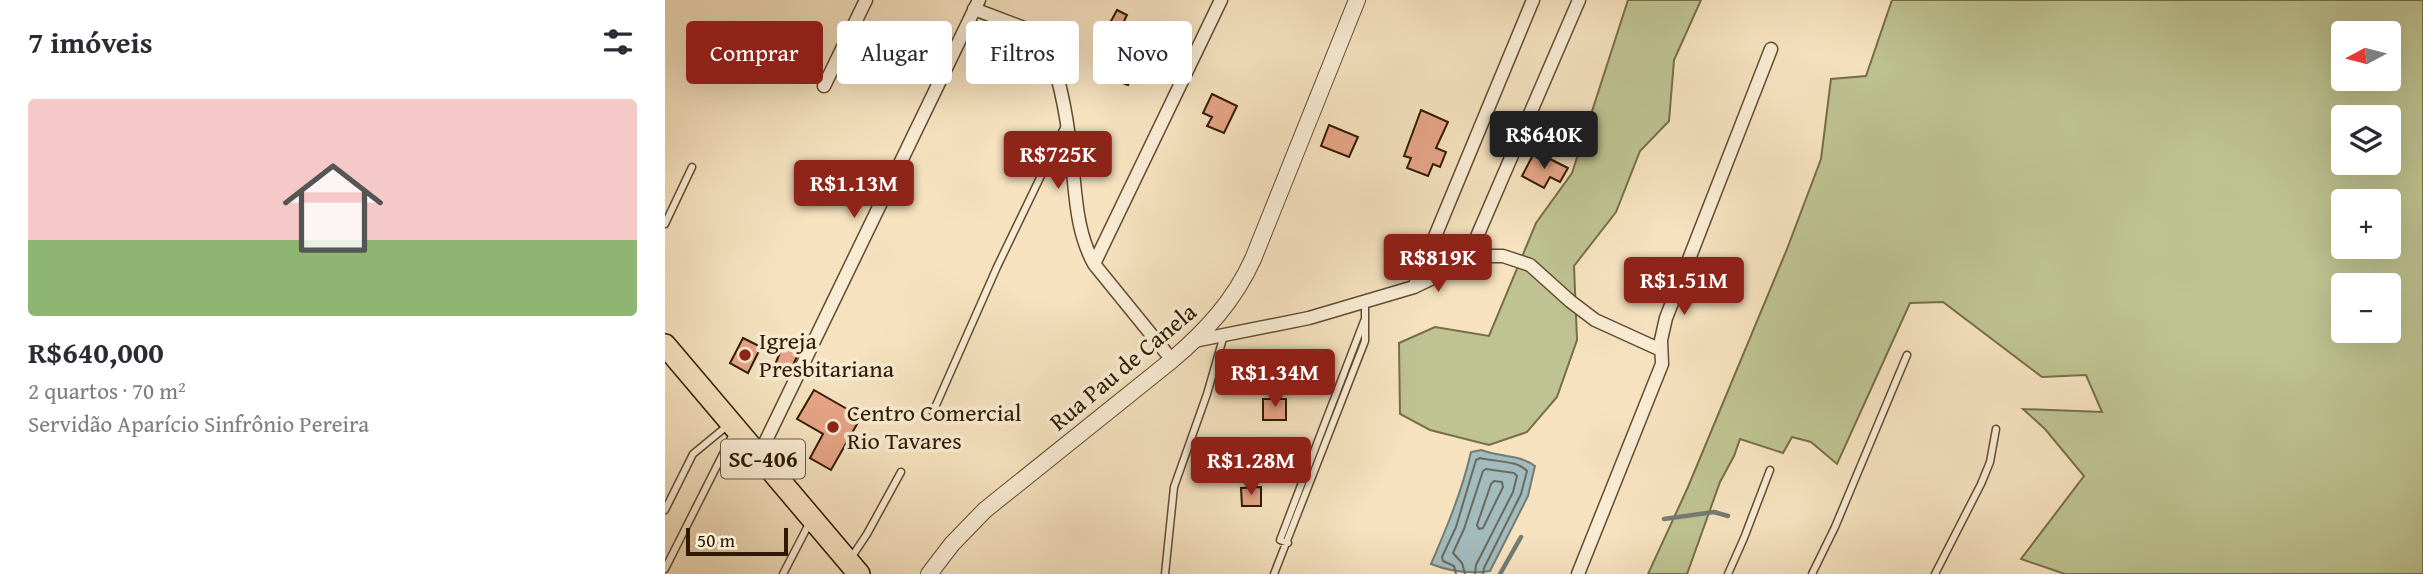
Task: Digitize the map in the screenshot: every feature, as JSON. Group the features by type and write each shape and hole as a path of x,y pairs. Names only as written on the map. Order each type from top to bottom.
{"main road":[{"name":"SC-406","path":"665,345 854,568"}],"street":[{"path":"824,86 866,0"},
{"path":"1094,264 1221,0"},
{"name":"Rua Pau de Canela","path":"929,574 952,544 985,510 1172,360 1194,341 1226,306 1245,277 1357,0"},
{"path":"1414,287 1533,0"},
{"path":"1466,262 1580,0"},
{"path":"759,455 976,4 1044,38 1071,150 1079,224 1087,253 1172,360"},
{"path":"1578,574 1662,364 1665,318 1771,49"},
{"path":"1194,341 1225,333 1290,323 1414,287 1466,262 1487,256 1503,256 1530,265 1583,313 1661,350"}],"lane":[{"path":"933,412 997,267 1066,125"},
{"path":"665,224 692,167"},
{"path":"1275,574 1365,341 1365,300"},
{"path":"1288,543 1280,540 1366,316"},
{"path":"1165,574 1174,487 1225,333"},
{"path":"1812,574 1835,527 1906,355"},
{"path":"665,510 693,454 734,425"},
{"path":"665,569 734,425"},
{"path":"1935,574 1981,484 1990,462 1996,429"},
{"path":"1322,431 1330,434"},
{"path":"1308,466 1315,470"},
{"path":"1728,574 1770,470"},
{"path":"854,568 867,534 901,472"},
{"path":"783,574 813,517"}],"green space":[{"path":"1628,0 1701,0 1674,60 1669,121 1640,151 1616,212 1574,266 1577,340 1557,397 1527,432 1489,445 1430,430 1400,414 1399,343 1435,327 1489,336 1536,223 1572,173"},
{"path":"1892,0 2423,0 2423,574 2065,574 2021,559 2084,476 2045,429 2023,409 2102,412 2086,375 2042,377 1943,302 1910,303 1837,464 1811,442 1792,437 1783,453 1740,439 1720,482 1687,574 1648,574 1688,487 1787,249 1821,159 1831,79 1866,76"}],"water":[{"path":"1481,450 1522,459 1535,466 1528,496 1490,571 1460,571 1431,564 1459,495 1471,452"}],"building":[{"path":"1117,10 1127,15 1124,21 1111,21"},
{"path":"1212,94 1237,106 1224,133 1207,126 1212,117 1203,113"},
{"path":"1421,110 1448,122 1436,148 1446,152 1440,167 1433,164 1428,176 1407,168 1411,158 1404,156"},
{"path":"1329,125 1358,137 1349,157 1321,146"},
{"path":"1540,154 1568,168 1560,182 1550,177 1544,188 1522,176 1533,155 1538,158"},
{"name":"Igreja Presbitariana","path":"743,338 761,347 748,373 730,363"},
{"path":"784,343 800,350 789,374 774,367"},
{"name":"Centro Comercial Rio Tavares","path":"814,390 861,417 831,470 810,458 823,434 797,419"},
{"path":"1263,399 1286,399 1286,420 1263,420"},
{"path":"1261,487 1261,506 1242,506 1241,488"}],"waterway":[{"path":"1664,519 1714,512 1728,516"},
{"path":"1500,574 1521,537"}],"place":[{"name":"Igreja Presbitariana","path":"745,355"},
{"name":"Centro Comercial Rio Tavares","path":"833,427"}]}
